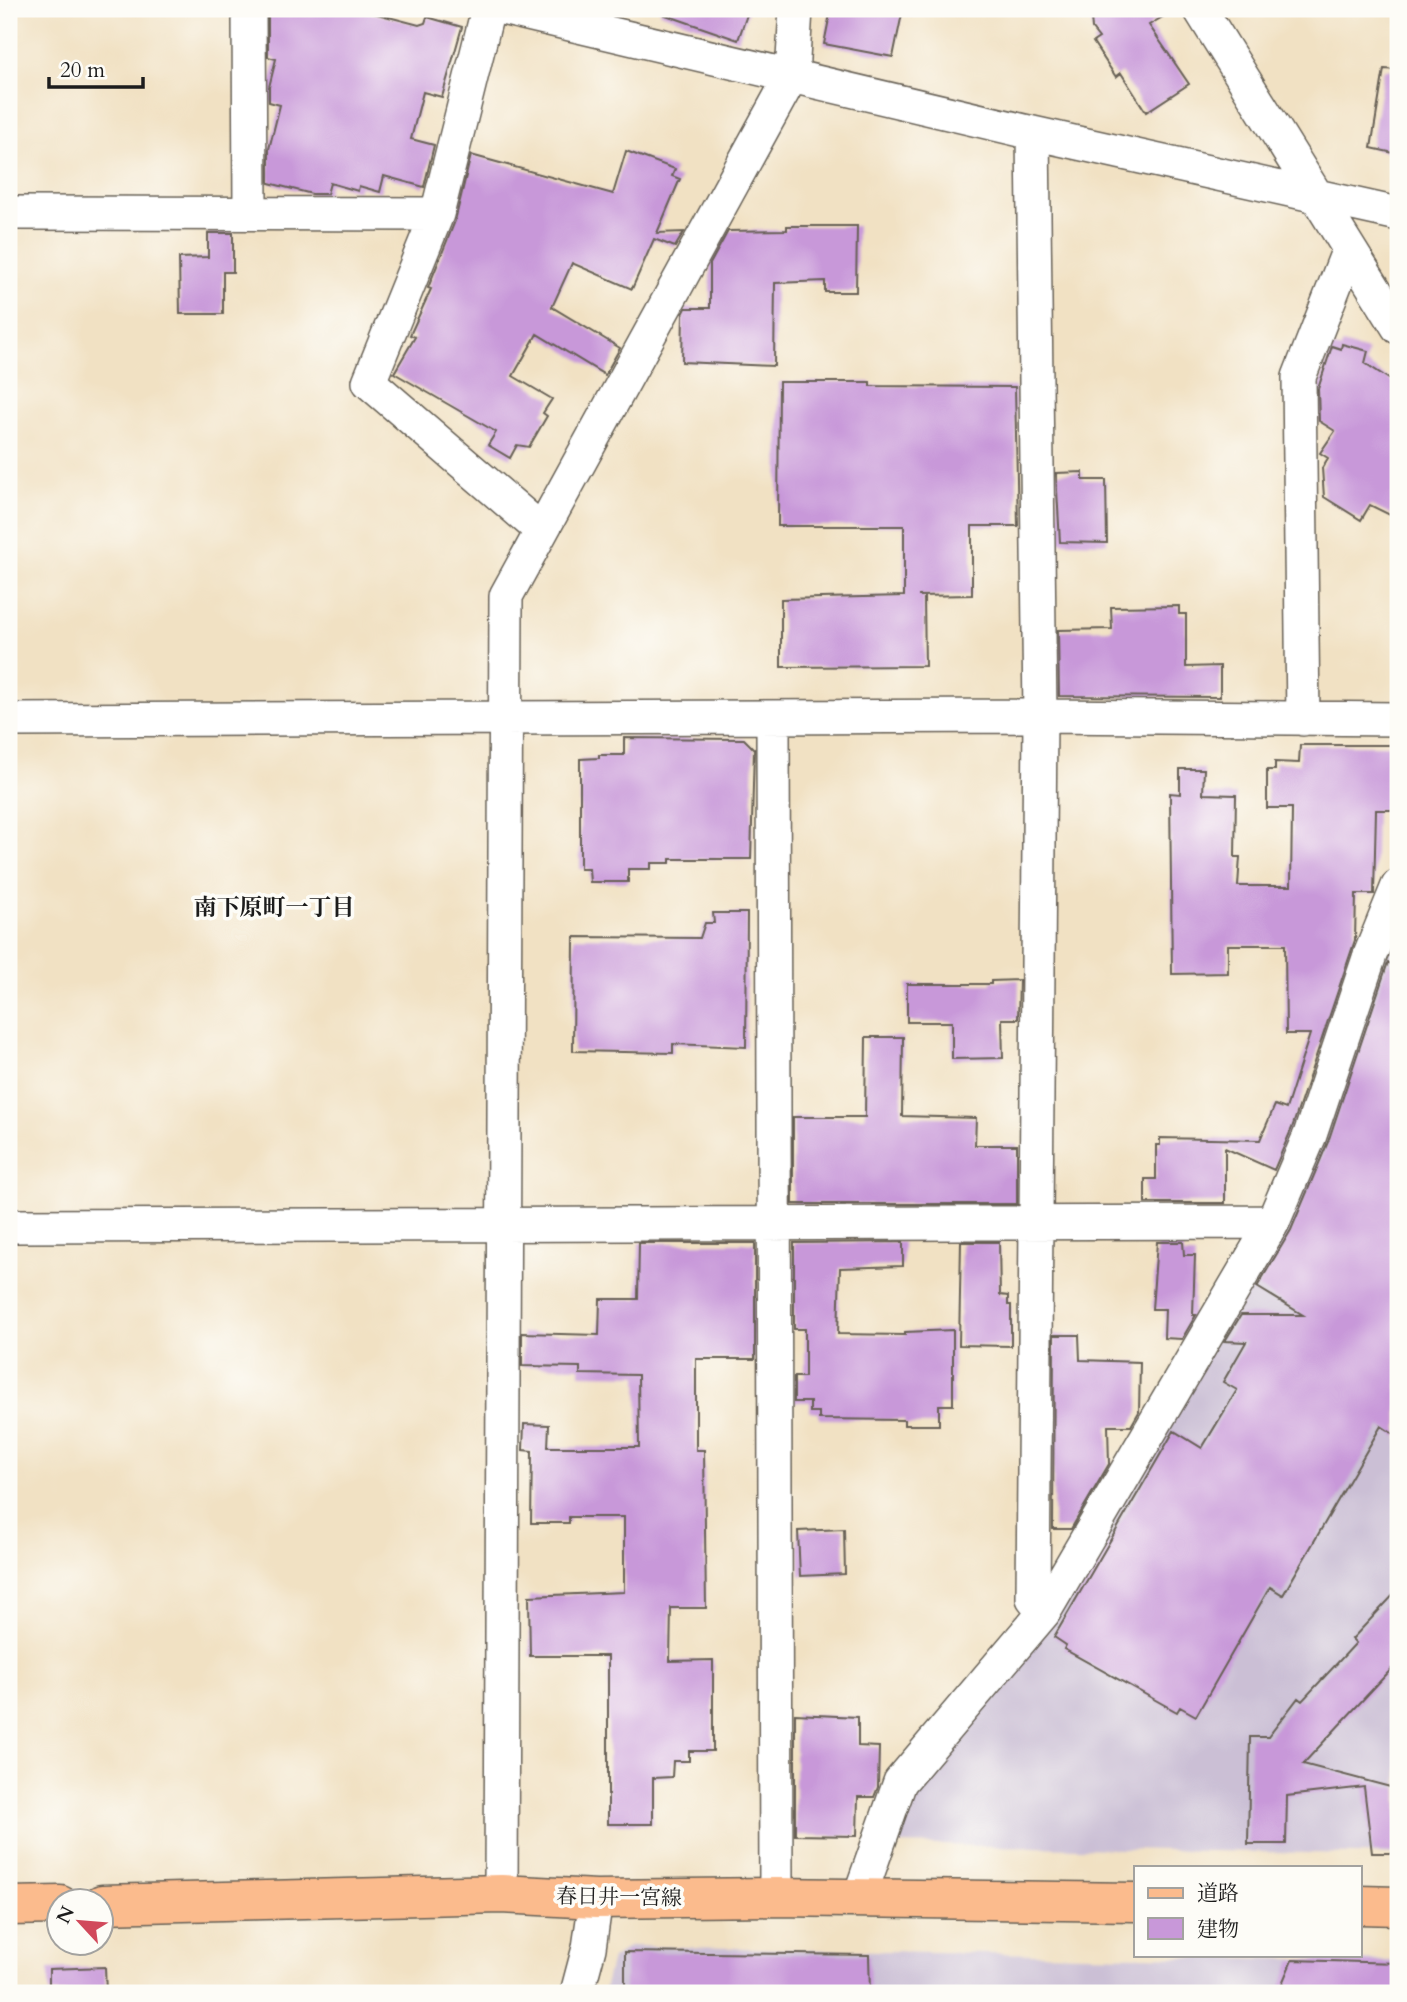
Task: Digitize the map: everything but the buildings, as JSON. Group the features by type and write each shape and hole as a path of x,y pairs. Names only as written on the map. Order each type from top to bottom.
{"main road":[{"name":"春日井一宮線","path":"116,1904 501,1894 596,1899 776,1897 1134,1902"},
{"path":"9,1906 46,1905"},
{"path":"1362,1905 1398,1906"}],"street":[{"path":"249,9 250,212"},
{"path":"488,9 437,214 369,382 541,530"},
{"path":"506,9 1032,133 1313,193 1398,214"},
{"path":"501,1894 506,1225 506,596 792,75 796,9"},
{"path":"1200,9 1398,327"},
{"path":"1032,133 1040,716 1033,1598 1044,1612"},
{"path":"9,213 437,214"},
{"path":"1303,719 1299,377 1349,249"},
{"path":"9,720 1040,716 1398,719"},
{"path":"773,719 776,1897"},
{"path":"859,1898 900,1782 1044,1612 1273,1222 1310,1135 1370,955 1398,886"},
{"path":"9,1226 1273,1222"},
{"path":"577,1993 589,1948 596,1899"}],"shaded area":[{"path":"1398,918 1398,1855 894,1844 909,1790 1286,1224"},
{"path":"630,1946 1398,1961 1398,1993 603,1993 612,1959"}],"district":[{"name":"南下原町一丁目","path":"274,907"}]}
